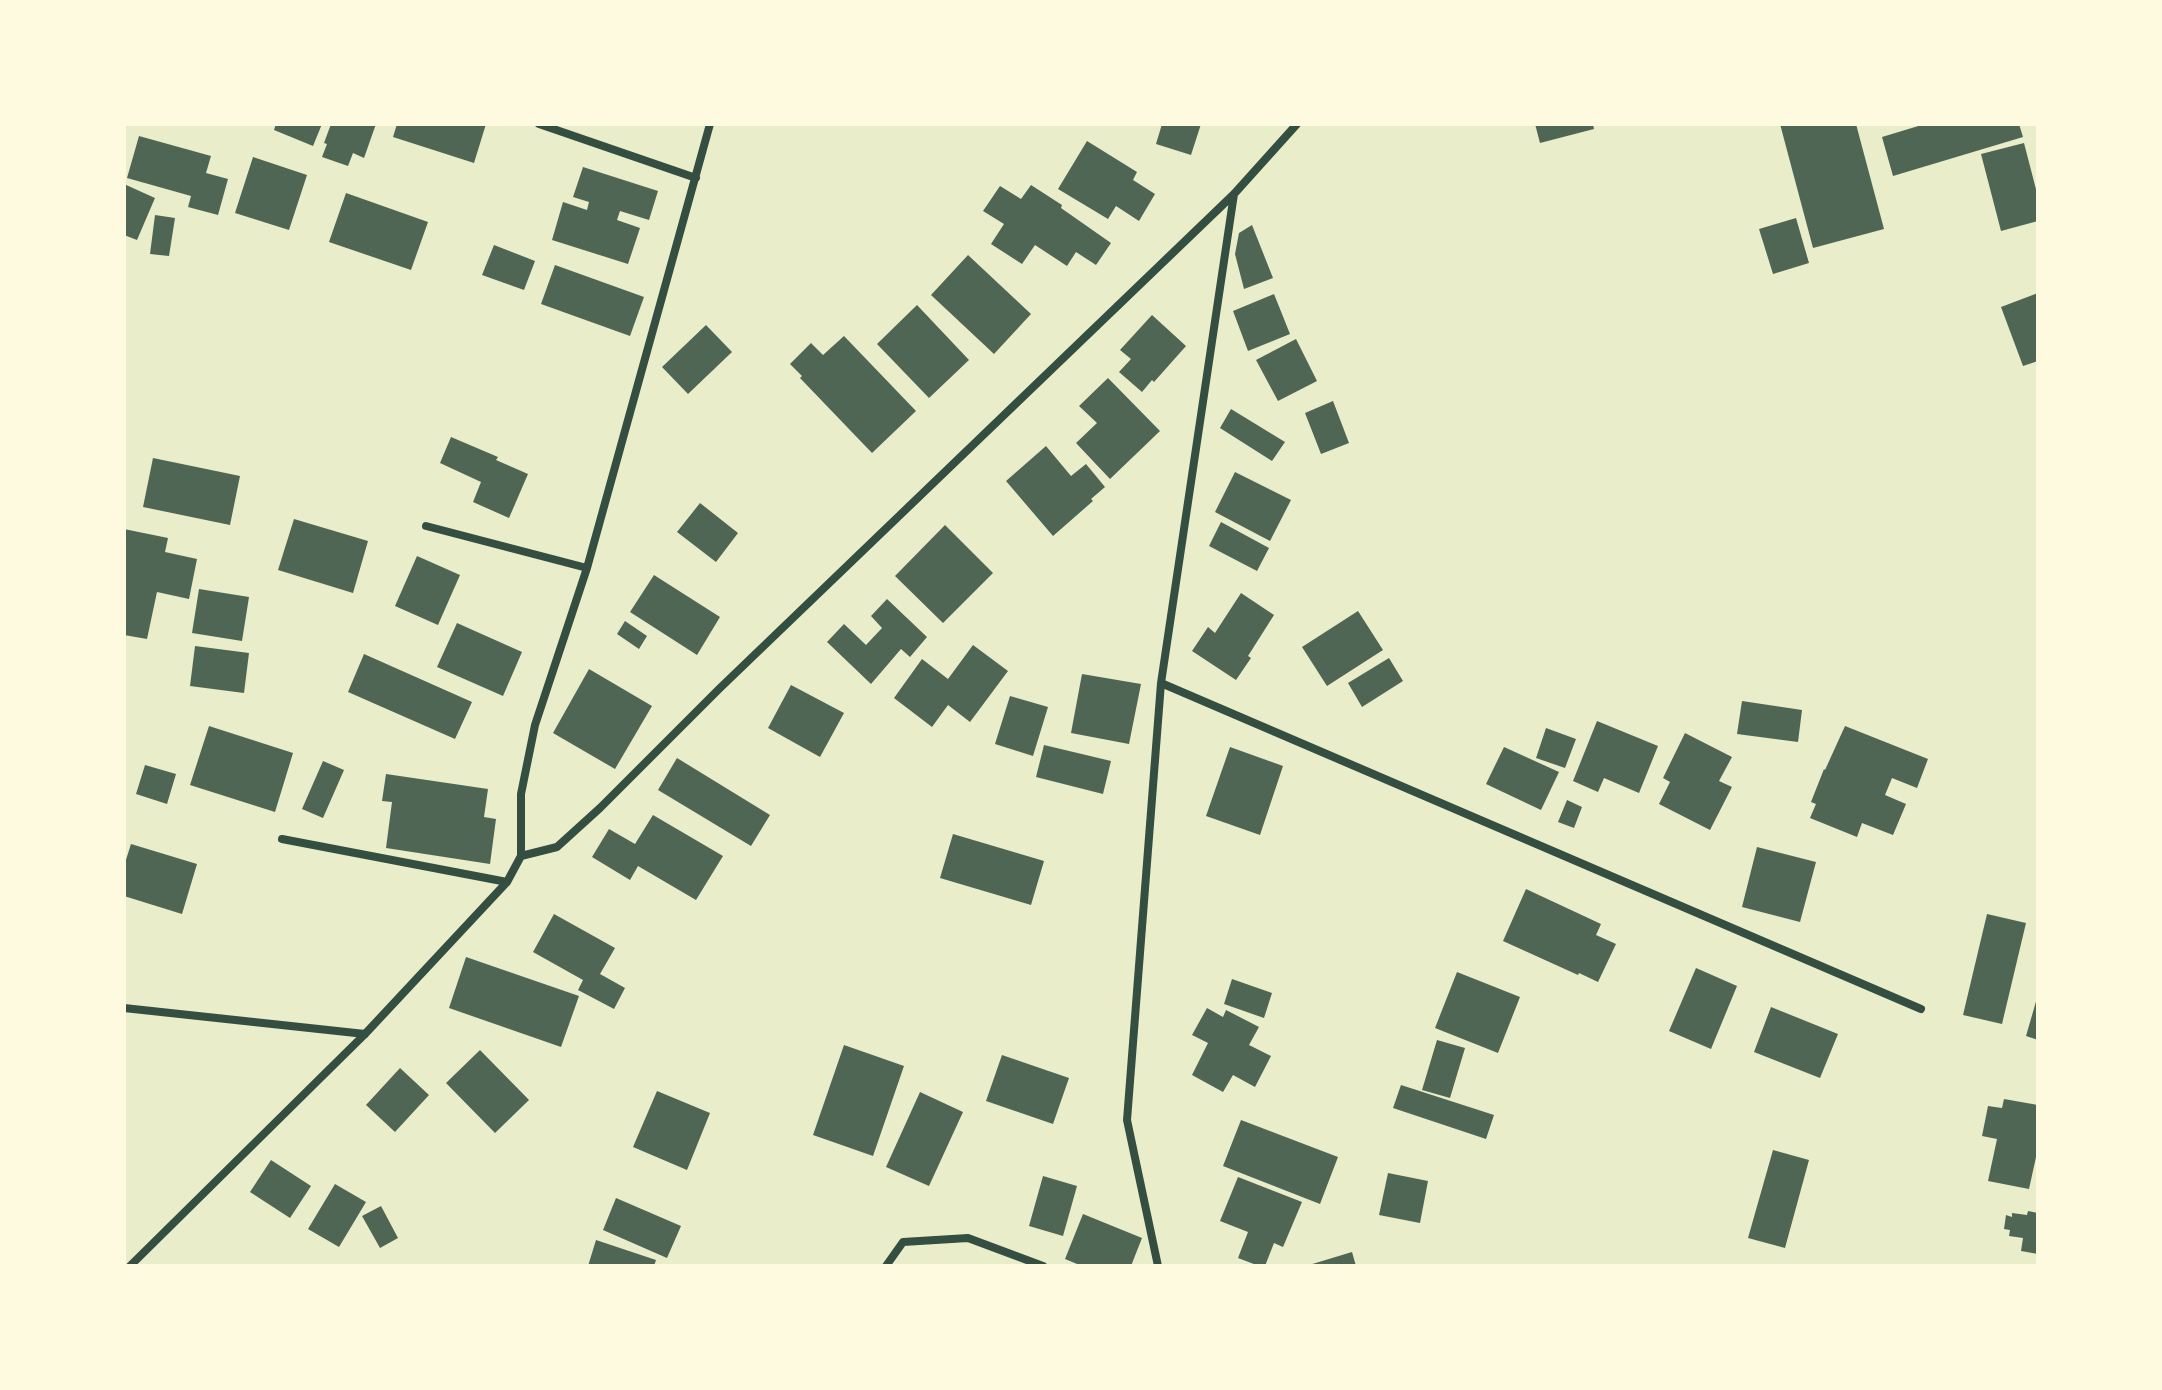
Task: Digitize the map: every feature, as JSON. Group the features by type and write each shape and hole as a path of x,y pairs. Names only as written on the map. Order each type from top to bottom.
{"street":[{"path":"539,124 696,178"},
{"path":"130,1266 365,1034 507,882 521,856 521,794 535,725 587,568 710,124"},
{"path":"521,856 557,847 600,808 719,689 1234,194 1297,124"},
{"path":"1158,1266 1127,1120 1161,683 1234,194"},
{"path":"426,526 587,568"},
{"path":"1161,683 1921,1009"},
{"path":"282,839 507,882"},
{"path":"124,1008 365,1034"},
{"path":"886,1266 903,1242 968,1238 1043,1266"}],"building":[{"path":"276,124 322,124 313,146 274,130"},
{"path":"331,124 376,124 364,158 353,153 348,166 322,157"},
{"path":"397,124 486,124 474,163 393,137"},
{"path":"1162,124 1201,124 1191,155 1156,144"},
{"path":"1535,124 1593,124 1594,129 1540,143"},
{"path":"1780,124 1856,124 1884,229 1813,248"},
{"path":"1925,124 2019,124 2023,137 1893,176 1882,137"},
{"path":"139,136 211,156 206,173 228,179 218,215 188,207 191,196 127,178"},
{"path":"1087,141 1137,172 1133,180 1155,194 1139,221 1116,206 1108,219 1058,189"},
{"path":"2024,143 2038,197 2038,221 2001,231 1981,154"},
{"path":"253,157 307,175 289,230 235,213"},
{"path":"583,167 658,191 649,220 620,211 617,220 640,228 628,264 552,240 563,202 587,210 589,202 573,197"},
{"path":"124,184 155,198 137,240 124,235"},
{"path":"1031,185 1111,243 1096,265 1076,252 1067,266 1035,245 1022,264 991,244 1004,224 983,211 1000,186 1021,199"},
{"path":"346,193 428,222 411,270 329,242"},
{"path":"155,215 175,218 169,256 150,254"},
{"path":"1796,218 1809,263 1773,274 1759,229"},
{"path":"1252,225 1273,278 1244,289 1235,254 1239,233"},
{"path":"494,245 535,261 524,290 482,275"},
{"path":"968,255 1031,314 994,354 931,295"},
{"path":"555,265 644,297 630,336 541,304"},
{"path":"2038,293 2038,361 2023,366 2001,307"},
{"path":"1274,294 1290,334 1248,351 1233,311"},
{"path":"917,305 969,360 929,398 877,344"},
{"path":"1152,315 1186,346 1142,392 1119,372 1131,359 1120,350"},
{"path":"706,325 732,352 688,394 662,367"},
{"path":"844,336 916,411 872,453 790,364 811,343 823,355"},
{"path":"1296,339 1317,381 1278,401 1256,360"},
{"path":"1108,378 1160,431 1110,479 1076,443 1097,423 1079,406"},
{"path":"1333,401 1349,443 1321,454 1305,413"},
{"path":"1231,409 1285,442 1272,461 1220,428"},
{"path":"451,437 528,474 509,518 473,502 481,482 440,463"},
{"path":"1046,446 1071,476 1086,464 1105,487 1053,536 1006,481"},
{"path":"153,458 240,476 230,525 143,507"},
{"path":"1235,472 1291,500 1270,541 1215,512"},
{"path":"700,503 738,533 716,562 677,532"},
{"path":"294,519 368,541 353,593 278,570"},
{"path":"1221,522 1269,548 1257,571 1209,546"},
{"path":"945,525 993,573 943,623 895,576"},
{"path":"124,529 168,538 165,552 197,559 189,599 157,592 147,639 124,635"},
{"path":"417,556 460,575 438,625 395,606"},
{"path":"654,575 720,617 697,655 630,612"},
{"path":"199,589 249,597 242,641 192,633"},
{"path":"1241,593 1274,615 1236,680 1192,651 1208,627 1215,633"},
{"path":"887,599 927,637 910,657 901,649 871,684 827,642 844,624 866,645 882,628 871,616"},
{"path":"1358,611 1383,650 1327,686 1302,647"},
{"path":"625,621 647,636 639,649 617,634"},
{"path":"457,623 522,652 503,696 437,667"},
{"path":"973,645 1008,671 970,722 948,705 932,727 894,698 922,659 948,679"},
{"path":"195,646 249,653 244,693 190,686"},
{"path":"364,654 472,702 455,739 348,692"},
{"path":"1389,658 1403,681 1362,707 1348,683"},
{"path":"589,669 652,706 615,769 553,733"},
{"path":"1082,674 1141,684 1129,744 1071,733"},
{"path":"791,685 844,713 820,757 768,728"},
{"path":"1010,696 1048,707 1033,756 995,744"},
{"path":"1742,701 1802,710 1798,742 1737,734"},
{"path":"1597,721 1658,746 1639,793 1604,778 1598,792 1573,781"},
{"path":"209,726 293,753 275,812 190,785"},
{"path":"1845,726 1928,759 1917,788 1892,778 1885,795 1906,804 1893,835 1862,823 1857,837 1810,818 1816,804 1811,802"},
{"path":"1546,728 1576,739 1565,768 1536,758"},
{"path":"1685,733 1732,757 1719,781 1732,787 1710,830 1659,804 1670,782 1663,778"},
{"path":"1044,745 1111,761 1103,794 1036,777"},
{"path":"1230,747 1283,766 1260,835 1206,816"},
{"path":"1504,747 1559,772 1541,810 1486,784"},
{"path":"677,758 770,815 751,846 658,790"},
{"path":"323,761 344,770 323,818 302,809"},
{"path":"145,765 176,774 167,804 136,794"},
{"path":"386,774 488,789 484,817 496,819 490,864 386,848 392,802 382,801"},
{"path":"1567,800 1582,807 1574,828 1558,822"},
{"path":"653,815 723,856 696,900 638,866 630,880 592,857 609,829 635,844"},
{"path":"953,834 1044,861 1031,905 940,878"},
{"path":"131,844 197,864 182,914 124,896 124,866"},
{"path":"1757,847 1816,862 1800,922 1742,907"},
{"path":"1526,889 1601,924 1596,935 1616,944 1598,982 1503,941"},
{"path":"554,914 615,948 600,974 625,988 614,1009 578,990 583,980 533,952"},
{"path":"1987,914 2026,923 2002,1024 1963,1015"},
{"path":"466,957 579,996 561,1047 449,1008"},
{"path":"1696,968 1737,986 1711,1049 1669,1031"},
{"path":"1457,972 1520,997 1498,1053 1435,1028"},
{"path":"1232,979 1272,993 1264,1018 1224,1004"},
{"path":"2038,998 2038,1040 2026,1036"},
{"path":"1771,1007 1838,1034 1820,1078 1754,1052"},
{"path":"1207,1008 1223,1017 1226,1010 1259,1027 1249,1045 1271,1056 1255,1087 1233,1075 1223,1092 1192,1075 1208,1043 1192,1035"},
{"path":"1437,1040 1465,1048 1450,1098 1422,1090"},
{"path":"844,1045 904,1066 873,1156 813,1135"},
{"path":"480,1050 529,1100 495,1133 446,1083"},
{"path":"1002,1055 1069,1078 1053,1124 986,1101"},
{"path":"400,1068 429,1095 395,1132 366,1105"},
{"path":"1401,1085 1494,1115 1486,1139 1393,1108"},
{"path":"657,1091 710,1113 687,1170 633,1147"},
{"path":"920,1092 963,1112 929,1186 886,1167"},
{"path":"2004,1099 2038,1105 2038,1148 2029,1189 1988,1181 1997,1139 1982,1136 1988,1106 2002,1108"},
{"path":"1241,1120 1338,1157 1320,1204 1223,1166"},
{"path":"1773,1150 1809,1160 1785,1248 1748,1238"},
{"path":"271,1160 311,1186 290,1218 250,1192"},
{"path":"1388,1173 1428,1181 1420,1223 1379,1215"},
{"path":"1043,1176 1077,1186 1063,1236 1029,1226"},
{"path":"1238,1177 1302,1202 1283,1247 1274,1243 1265,1266 1238,1258 1248,1232 1220,1221"},
{"path":"335,1184 366,1202 339,1247 308,1229"},
{"path":"616,1198 681,1226 667,1258 603,1230"},
{"path":"381,1206 398,1238 380,1248 362,1216"},
{"path":"2028,1211 2038,1213 2038,1254 2021,1251 2023,1238 2009,1236 2010,1230 2004,1229 2006,1215 2027,1215"},
{"path":"1083,1214 1142,1238 1131,1266 1082,1266 1065,1259"},
{"path":"596,1240 656,1260 654,1266 588,1266"},
{"path":"1352,1252 1356,1266 1309,1266 1309,1265"}]}
